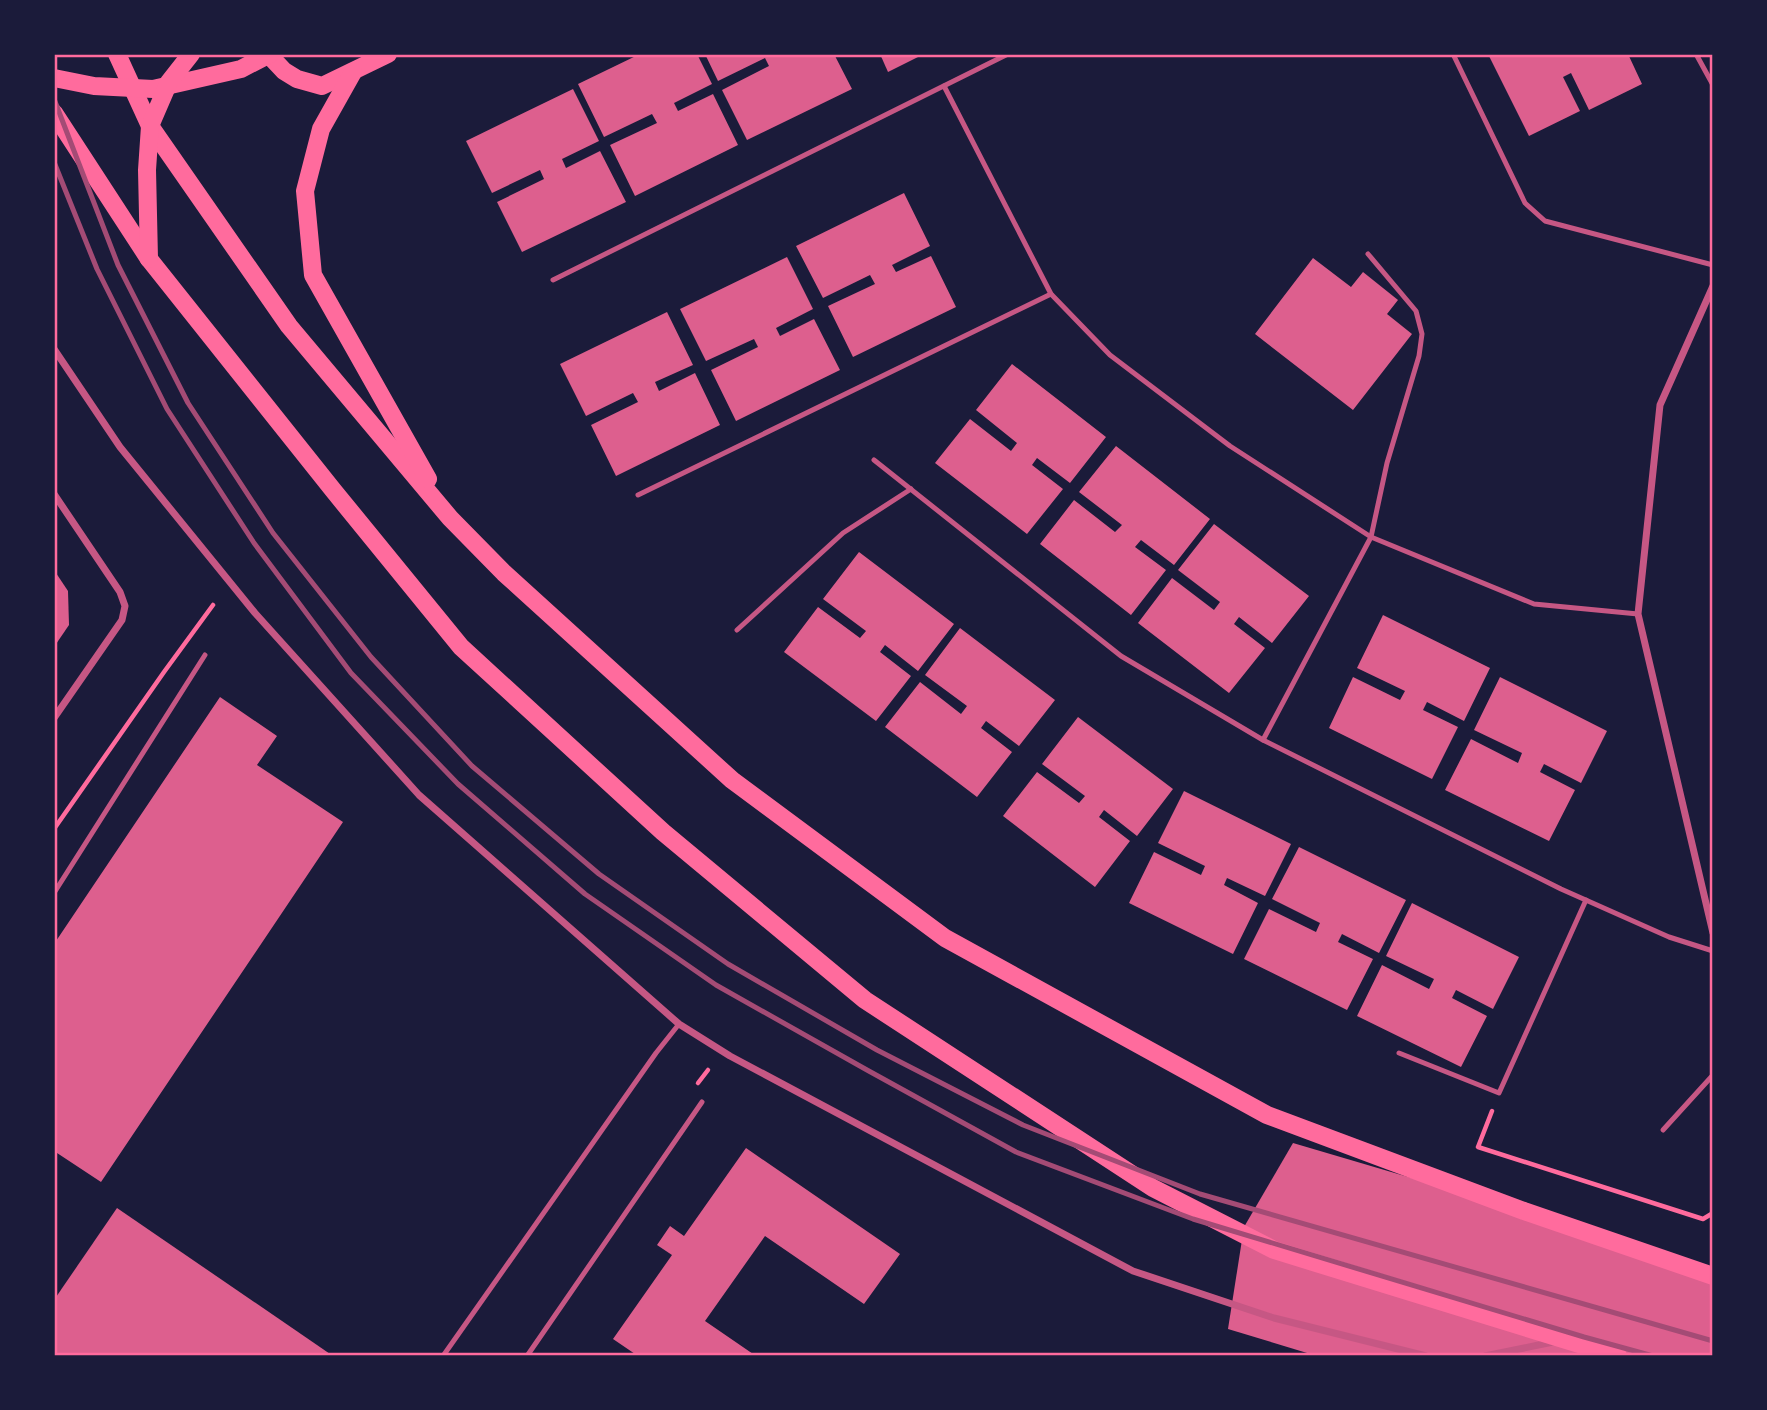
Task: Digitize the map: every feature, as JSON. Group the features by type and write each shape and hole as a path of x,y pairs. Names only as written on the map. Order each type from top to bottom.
{"main road":[{"path":"117,54 150,126 289,326 450,518 504,573 732,780 944,938 1267,1115 1713,1276"},
{"path":"149,259 147,170 150,126 169,82 191,54"},
{"path":"54,78 94,86 153,89 241,69 269,54 284,71 298,79 322,86 388,54"},
{"path":"353,72 321,129 305,191 313,275 450,518"},
{"path":"54,113 149,259 461,647 663,832 864,1000 1153,1188 1273,1250 1618,1356"}],"street":[{"path":"1713,286 1660,405 1638,614 1713,933"},
{"path":"54,349 120,447 255,613 419,794 679,1024 730,1056 1133,1270 1274,1318 1426,1356"},
{"path":"54,494 120,592 125,606 122,620 54,718"},
{"path":"1485,1356 1564,1339"}],"lane":[{"path":"553,280 1008,54"},
{"path":"1453,54 1525,203 1545,221 1713,265"},
{"path":"1696,54 1713,85"},
{"path":"944,86 1051,294 1111,355 1230,446 1371,537 1534,604 1638,614"},
{"path":"1263,740 1371,537 1387,463 1419,356 1422,334 1416,311 1368,254"},
{"path":"638,495 1051,294"},
{"path":"874,460 1121,656 1263,740 1561,889 1669,937 1713,951"},
{"path":"737,630 844,533 911,489"},
{"path":"54,893 205,655"},
{"path":"1399,1054 1499,1093 1586,900"},
{"path":"443,1356 679,1024"},
{"path":"1663,1130 1713,1075"},
{"path":"527,1356 702,1102"}],"path":[{"path":"54,829 213,604"},
{"path":"1499,1093 1478,1147 1703,1219 1713,1213"}],"building":[{"path":"640,54 697,54 712,84 674,103 678,111 713,94 738,145 635,196 610,145 657,123 652,114 604,137 578,84"},
{"path":"705,54 834,54 852,89 747,140 722,90 769,66 765,58 718,81"},
{"path":"880,54 924,54 888,72"},
{"path":"1488,54 1628,54 1642,84 1589,110 1571,73 1563,77 1580,111 1529,136"},
{"path":"573,89 599,141 562,159 566,168 600,151 626,202 522,252 497,202 544,179 540,170 492,193 466,141"},
{"path":"904,193 930,246 892,265 896,272 931,256 956,307 853,357 828,306 875,284 870,275 823,298 796,246"},
{"path":"787,257 813,309 776,328 780,336 814,319 840,370 736,421 711,370 758,347 754,339 706,361 680,309"},
{"path":"1313,258 1351,287 1363,272 1398,300 1387,314 1412,334 1353,410 1255,334"},
{"path":"667,312 693,365 655,382 659,391 695,373 720,425 616,476 591,425 638,402 633,393 586,416 560,364"},
{"path":"1012,364 1106,437 1070,483 1037,458 1032,465 1063,489 1027,534 935,463 970,419 1011,451 1017,443 976,410"},
{"path":"1116,446 1210,519 1174,565 1141,540 1135,547 1166,570 1131,615 1040,544 1074,500 1115,532 1122,525 1079,492"},
{"path":"1214,524 1309,596 1272,643 1239,617 1234,624 1265,648 1229,693 1138,623 1172,578 1214,610 1220,602 1178,570"},
{"path":"859,552 954,624 918,671 885,645 880,652 911,676 876,721 784,652 818,607 860,638 866,631 823,599"},
{"path":"54,570 68,591 69,625 54,647"},
{"path":"1383,615 1490,668 1464,721 1427,702 1423,710 1458,727 1432,779 1329,728 1353,677 1400,700 1405,691 1357,668"},
{"path":"960,628 1055,700 1019,746 986,721 981,728 1012,752 977,797 885,727 920,682 961,714 967,706 925,675"},
{"path":"1500,677 1607,731 1581,783 1544,764 1540,772 1575,790 1549,841 1445,790 1471,739 1518,763 1522,753 1474,730"},
{"path":"220,697 277,736 257,765 343,822 101,1182 54,1151 54,944"},
{"path":"1078,717 1173,789 1137,836 1104,810 1099,817 1130,841 1095,887 1003,816 1037,772 1079,803 1085,796 1042,764"},
{"path":"1184,791 1291,844 1265,896 1227,878 1224,885 1258,903 1233,954 1129,903 1154,852 1201,875 1205,866 1158,843"},
{"path":"1299,847 1406,900 1379,953 1342,934 1338,942 1373,959 1347,1010 1244,959 1269,909 1316,932 1320,923 1272,899"},
{"path":"1412,903 1519,957 1493,1009 1456,990 1452,998 1487,1016 1461,1067 1357,1016 1382,965 1429,989 1434,979 1386,956"},
{"path":"1293,1143 1713,1267 1713,1356 1317,1356 1228,1329 1244,1227"},
{"path":"746,1148 900,1254 864,1304 765,1236 705,1321 756,1356 638,1356 613,1339 672,1255 657,1245 670,1226 684,1236"},
{"path":"117,1208 333,1356 54,1356 54,1300"}],"railway":[{"path":"54,99 118,265 188,403 273,533 371,657 472,766 599,874 728,964 877,1050 1023,1125 1200,1194 1713,1341"},
{"path":"54,162 97,269 167,409 254,543 351,673 458,784 585,894 716,985 1016,1152 1193,1219 1653,1356"}]}
